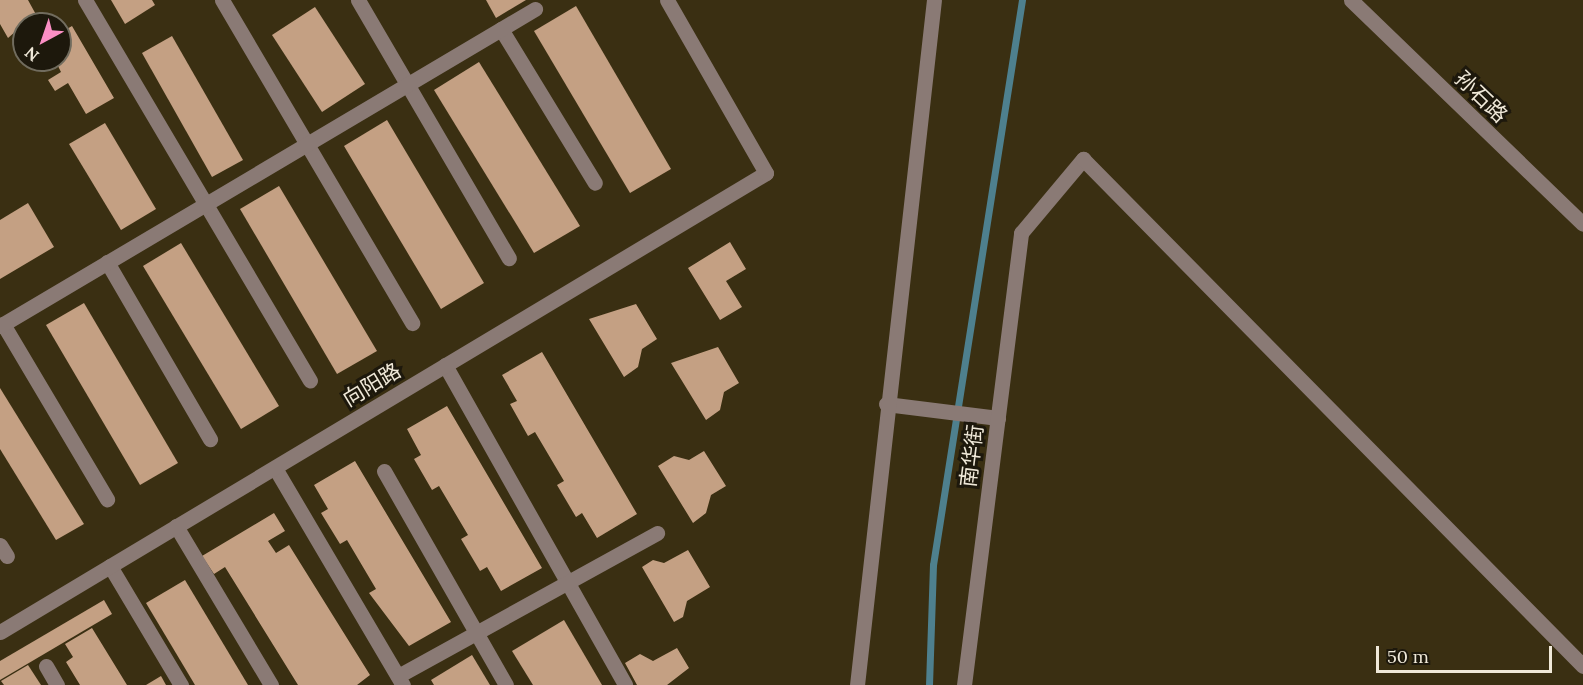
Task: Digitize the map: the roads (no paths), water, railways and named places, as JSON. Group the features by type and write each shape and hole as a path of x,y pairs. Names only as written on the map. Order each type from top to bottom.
{"street":[{"path":"85,0 310,381"},
{"path":"222,0 412,323"},
{"path":"358,0 509,258"},
{"name":"向阳路","path":"0,632 766,173 667,0"},
{"path":"856,685 886,404 934,0"},
{"name":"孙石路","path":"1351,0 1583,224"},
{"path":"107,499 2,325 535,9"},
{"path":"501,29 595,183"},
{"name":"南华街","path":"964,685 1021,232 1083,159 1583,666"},
{"path":"107,262 210,439"},
{"path":"445,365 625,685"},
{"path":"886,404 998,418"},
{"path":"275,468 400,681 476,633 657,533"},
{"path":"384,471 506,685"},
{"path":"176,526 271,685"},
{"path":"111,566 181,685"},
{"path":"46,666 57,685"}],"waterway":[{"path":"929,685 933,565 1022,0"}]}
